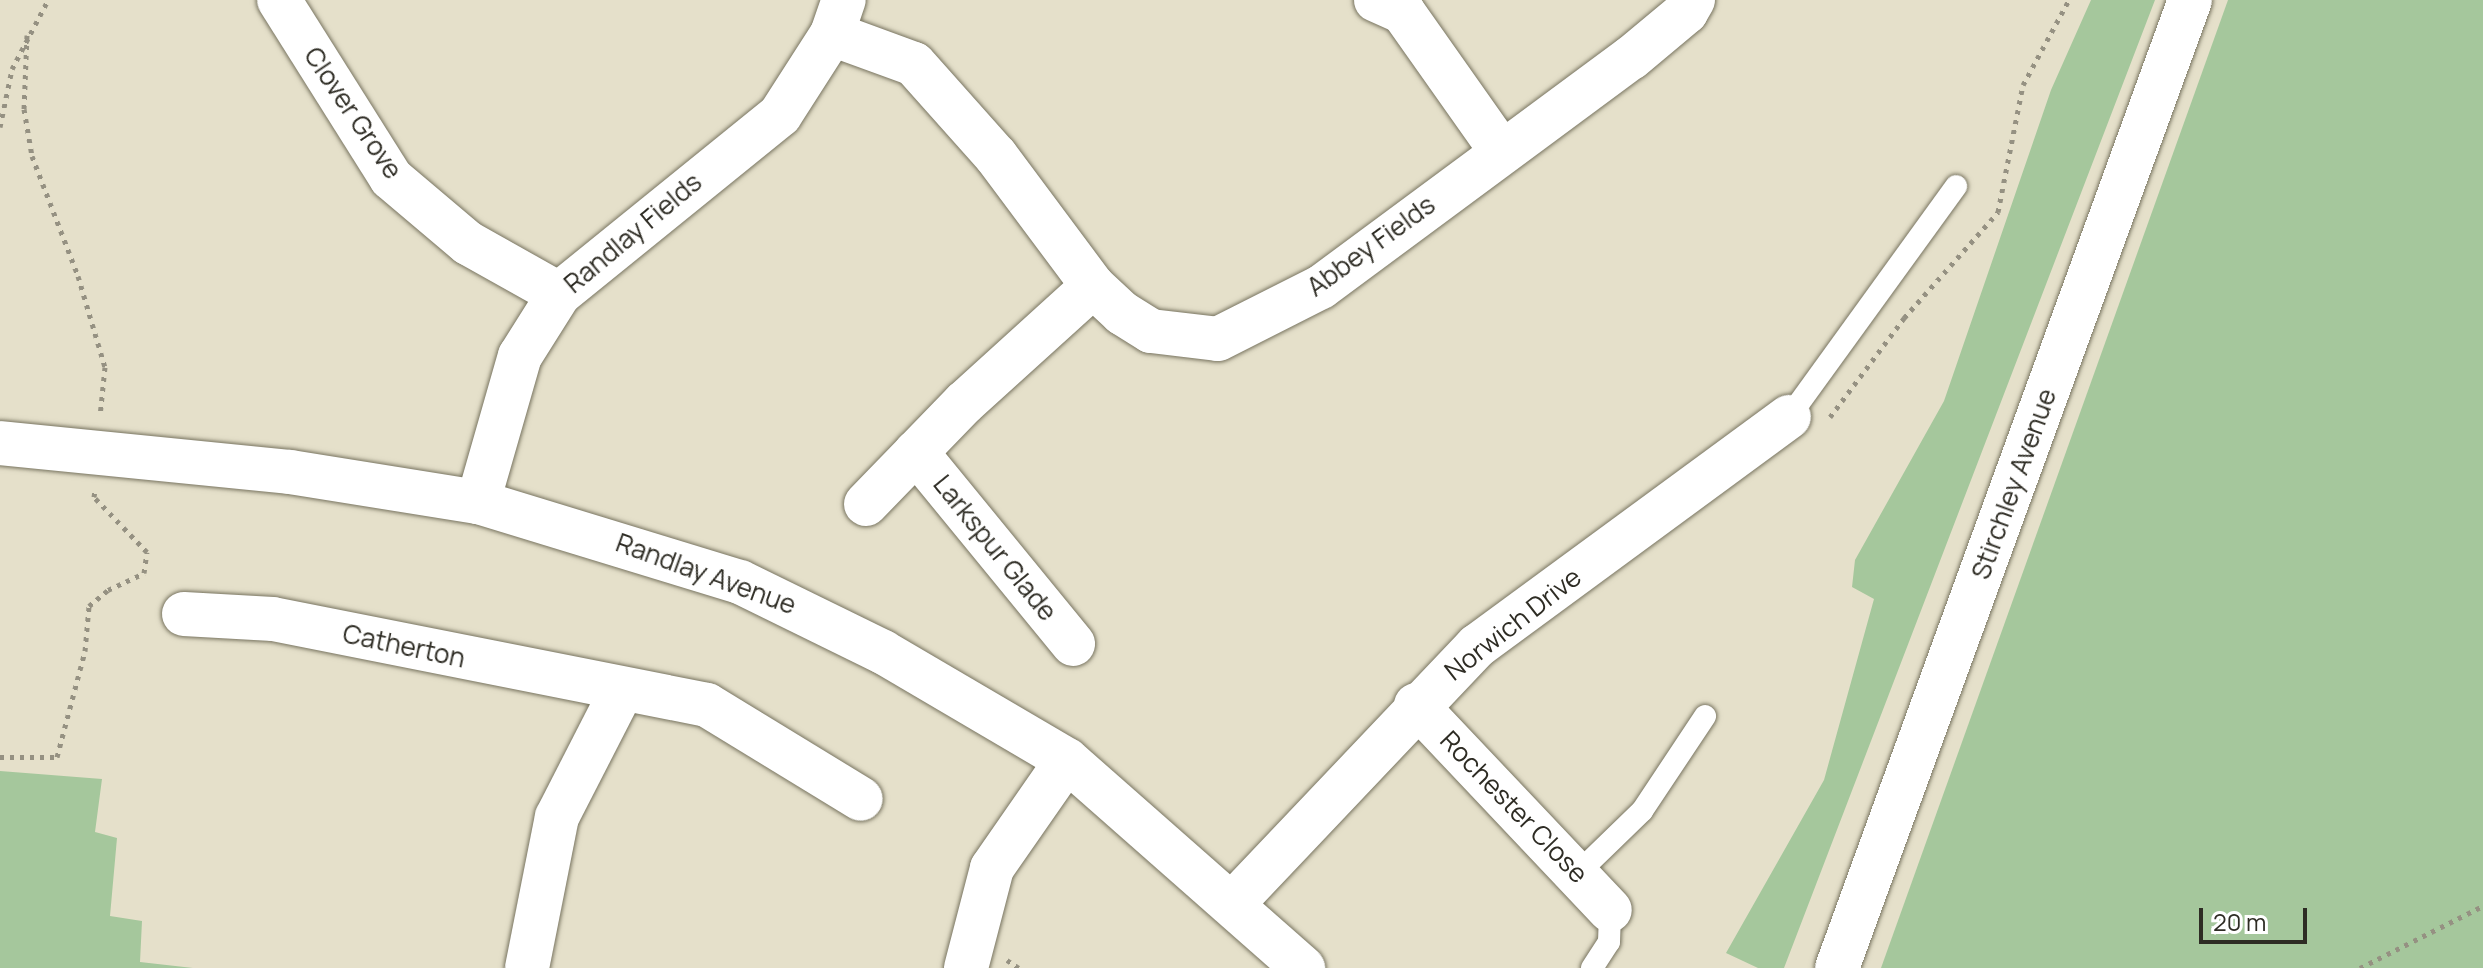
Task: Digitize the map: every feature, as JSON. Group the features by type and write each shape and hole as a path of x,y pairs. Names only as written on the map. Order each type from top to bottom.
{"street":[{"name":"Clover Grove","path":"279,0 391,178 468,243 559,294"},
{"path":"1376,0 1403,12 1501,151"},
{"name":"Abbey Fields","path":"838,17 914,64 996,156 1093,286 1151,331 1218,339 1321,287 1501,151 1631,58 1686,12 1693,0"},
{"name":"Stirchley Avenue","path":"1837,968 2190,0"},
{"name":"Randlay Fields","path":"478,502 520,356 559,294 780,115 838,17"},
{"name":"Larkspur Glade","path":"866,504 916,452 1093,286"},
{"name":"Norwich Drive","path":"1234,902 1333,802 1416,705 1477,646 1789,417"},
{"name":"Randlay Avenue","path":"0,443 290,472 478,502 694,565 793,603 1067,760 1234,902 1303,968"},
{"name":"Larkspur Glade","path":"916,452 1073,644"},
{"name":"Catherton","path":"184,614 273,619 707,705 861,799"},
{"path":"527,968 557,817 622,690"},
{"name":"Rochester Close","path":"1416,705 1579,872 1610,910"},
{"path":"966,968 992,868 1067,760"}],"lane":[{"path":"1789,417 1956,186"},
{"path":"1579,872 1642,811 1705,716"},
{"path":"1592,968 1609,942 1610,910"}],"path":[{"path":"0,127 12,69 27,35 48,0"},
{"path":"0,757 57,757 85,651 89,606 108,590 144,573 147,552 94,497 105,367 78,276 32,156 24,109 27,35"},
{"path":"2360,968 2483,906"}],"green space":[{"path":"2091,0 2155,0 1784,968 1758,968 1726,953 1824,780 1874,599 1852,587 1855,560 1944,401 2051,90"},
{"path":"2228,0 2483,0 2483,968 1881,968"},
{"path":"0,771 102,779 95,832 117,838 110,916 142,921 140,962 193,968 0,968"}]}
